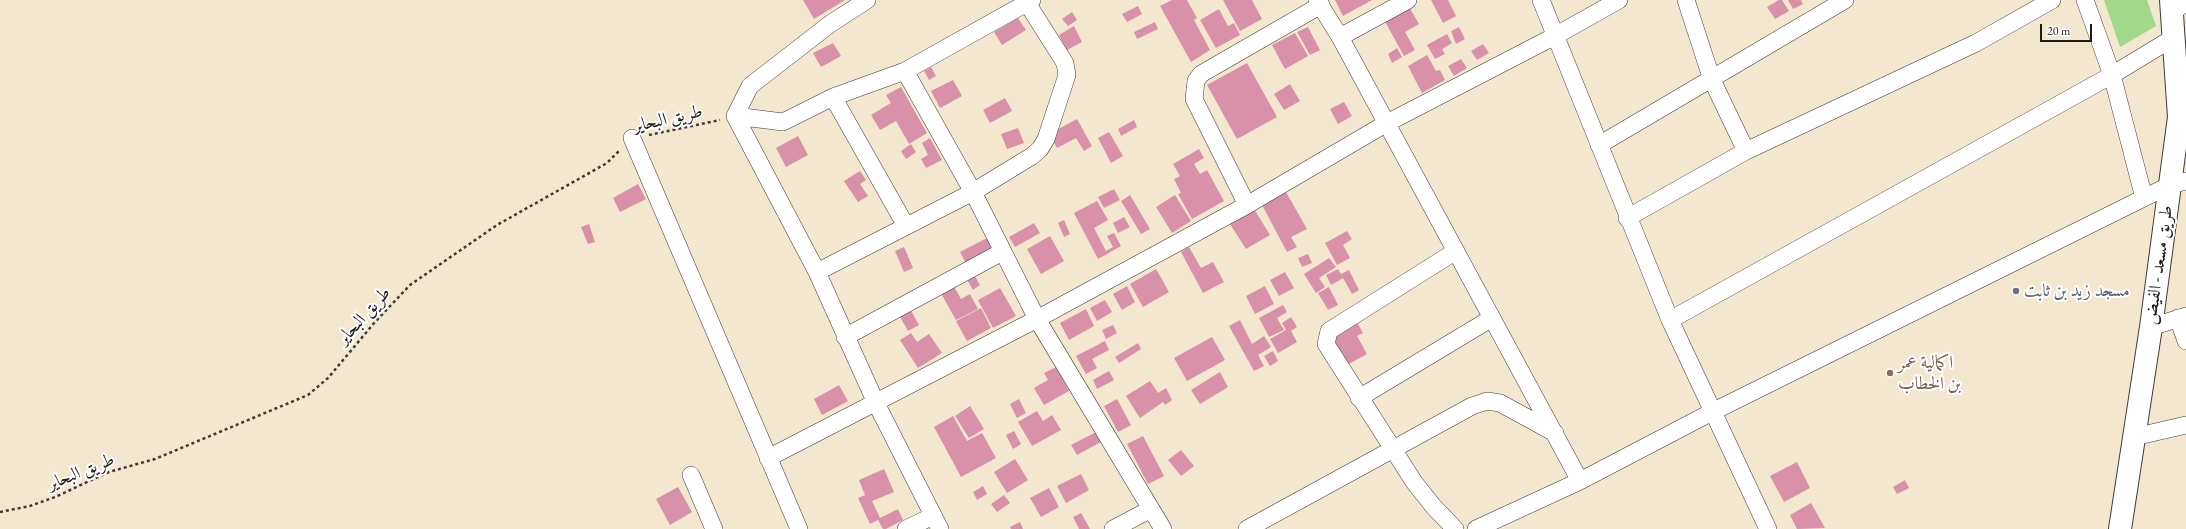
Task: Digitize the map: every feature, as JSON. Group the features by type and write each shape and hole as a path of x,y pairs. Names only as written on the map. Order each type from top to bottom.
{"main road":[{"name":"طريق مسعد - الفيض","path":"2120,529 2151,327 2178,183 2179,117 2174,38 2177,5"}],"street":[{"path":"736,116 750,86 830,24 867,0"},
{"path":"1340,37 1408,0"},
{"path":"1541,0 1627,218 1670,320 1768,529"},
{"path":"768,458 1037,319 1247,205 1387,123 1555,36 1619,0"},
{"path":"1686,0 1712,80 1746,151"},
{"path":"1599,145 1712,80 1845,0"},
{"path":"1627,218 1746,151 1976,43 2052,0"},
{"path":"2085,0 2112,75 2144,198"},
{"path":"736,116 783,122 833,97 905,71 1029,1 1065,63 1067,75 1046,138 1040,149 1032,156 973,192 817,272"},
{"path":"1247,205 1194,99 1196,81 1201,74 1319,3 1340,37 1387,123 1580,481"},
{"path":"1670,320 2112,75 2174,38"},
{"path":"905,71 973,192 1037,319 1163,529"},
{"path":"833,97 906,226"},
{"path":"736,116 817,272 876,403 937,522 906,529"},
{"path":"632,138 799,529"},
{"path":"1476,529 1580,481 1712,412 2144,198 2178,183"},
{"path":"1455,529 1433,506 1393,449 1359,398 1326,344 1329,331 1456,251"},
{"path":"845,337 1002,252"},
{"path":"2151,327 2182,317 2186,341"},
{"path":"1359,398 1492,318"},
{"path":"1247,529 1472,406 1488,401 1500,403 1555,433"},
{"path":"2134,437 2186,425"},
{"path":"691,475 714,529"},
{"path":"1113,529 1151,509"}],"path":[{"name":"طريق البحاير","path":"0,512 30,506 55,497 109,472 155,459 308,395 328,378 374,322 410,285 497,225 607,163 632,138 736,116"}],"green space":[{"path":"2104,0 2147,0 2156,26 2120,47"}],"building":[{"path":"803,0 845,0 814,19"},
{"path":"1172,0 1187,0 1197,18 1194,20 1210,50 1191,62 1160,6"},
{"path":"1223,0 1252,0 1262,19 1240,31"},
{"path":"1335,0 1372,0 1343,16"},
{"path":"1431,0 1448,0 1456,16 1443,23"},
{"path":"1779,0 1782,0 1789,11 1775,19 1767,7"},
{"path":"1788,0 1801,0 1803,4 1793,9"},
{"path":"1408,5 1419,24 1405,32 1415,50 1404,56 1383,18"},
{"path":"1138,6 1142,14 1127,22 1122,14"},
{"path":"1219,9 1228,26 1234,23 1240,35 1216,48 1200,20"},
{"path":"1072,12 1077,20 1068,26 1062,19"},
{"path":"1018,18 1026,30 1002,45 994,32"},
{"path":"1155,22 1158,29 1137,39 1134,32"},
{"path":"1074,26 1082,42 1067,50 1059,35"},
{"path":"1308,27 1320,50 1310,55 1297,32"},
{"path":"1459,27 1465,39 1456,44 1451,31"},
{"path":"1295,33 1308,56 1285,69 1272,45"},
{"path":"1447,34 1452,43 1442,49 1445,54 1435,59 1427,45"},
{"path":"833,43 841,56 821,67 813,53"},
{"path":"1483,44 1489,53 1477,60 1471,51"},
{"path":"1397,48 1402,57 1392,63 1388,54"},
{"path":"1427,55 1436,71 1440,70 1445,80 1422,93 1408,66"},
{"path":"1461,59 1467,68 1454,76 1448,66"},
{"path":"1247,63 1277,117 1237,139 1207,85"},
{"path":"931,67 936,76 929,80 924,71"},
{"path":"953,80 962,96 940,108 931,91"},
{"path":"1290,84 1300,101 1284,110 1274,94"},
{"path":"901,87 927,133 909,144 896,121 880,130 871,115 891,103 886,95"},
{"path":"1005,98 1012,111 990,123 983,110"},
{"path":"1344,102 1352,116 1338,124 1330,109"},
{"path":"1077,119 1092,146 1084,151 1076,138 1057,148 1049,134"},
{"path":"1134,120 1137,127 1121,136 1118,129"},
{"path":"1018,128 1024,143 1007,149 1001,134"},
{"path":"1109,132 1123,156 1111,163 1098,138"},
{"path":"798,136 808,155 786,167 776,148"},
{"path":"930,138 942,160 926,168 921,159 928,155 922,143"},
{"path":"911,144 916,152 906,159 901,151"},
{"path":"1199,149 1204,158 1194,164 1200,174 1207,170 1224,201 1192,219 1178,194 1181,193 1174,179 1180,176 1173,164"},
{"path":"860,171 866,180 860,184 868,196 858,202 844,181"},
{"path":"638,184 646,199 620,212 613,198"},
{"path":"1114,189 1120,200 1104,208 1098,197"},
{"path":"1286,192 1307,229 1291,237 1297,247 1287,252 1262,205"},
{"path":"1130,195 1150,229 1141,234 1121,201"},
{"path":"1175,195 1191,221 1172,233 1156,207"},
{"path":"1097,201 1108,220 1094,228 1106,251 1113,247 1107,236 1114,233 1121,246 1098,259 1074,213"},
{"path":"1254,209 1270,235 1246,249 1230,224"},
{"path":"1124,217 1130,227 1118,233 1113,223"},
{"path":"1064,220 1070,234 1064,237 1058,223"},
{"path":"1034,223 1040,233 1015,247 1009,237"},
{"path":"589,224 595,242 588,244 581,227"},
{"path":"1347,231 1352,239 1343,245 1350,258 1337,265 1325,243"},
{"path":"1050,236 1064,261 1041,274 1027,249"},
{"path":"987,238 995,253 968,267 960,252"},
{"path":"904,247 913,268 904,272 895,251"},
{"path":"1189,247 1201,268 1213,262 1224,282 1203,293 1181,252"},
{"path":"1308,254 1312,263 1302,267 1298,258"},
{"path":"1329,258 1336,267 1319,278 1325,287 1316,293 1304,274"},
{"path":"1156,269 1169,292 1143,307 1130,284"},
{"path":"1338,269 1341,274 1349,270 1359,290 1352,294 1343,278 1331,285 1326,275"},
{"path":"972,271 980,285 973,290 965,276"},
{"path":"1285,272 1294,288 1279,296 1270,280"},
{"path":"952,283 961,299 970,294 978,309 956,320 939,290"},
{"path":"1127,286 1135,302 1122,310 1113,294"},
{"path":"1265,286 1274,304 1255,314 1246,296"},
{"path":"1329,287 1338,305 1328,310 1318,293"},
{"path":"1000,288 1016,316 993,328 978,300"},
{"path":"1105,300 1112,312 1097,321 1090,308"},
{"path":"1283,305 1287,312 1277,318 1284,330 1269,337 1259,318"},
{"path":"981,308 991,328 967,341 956,321"},
{"path":"910,309 919,325 908,331 899,315"},
{"path":"1086,309 1094,326 1069,340 1060,323"},
{"path":"1291,317 1297,327 1291,331 1297,342 1278,353 1270,339 1286,330 1282,323"},
{"path":"1240,320 1252,344 1264,336 1271,347 1258,355 1264,366 1254,371 1229,326"},
{"path":"1357,322 1363,333 1357,336 1367,354 1347,365 1331,336"},
{"path":"1113,325 1117,333 1106,339 1102,330"},
{"path":"911,333 917,342 929,334 942,353 918,368 900,340"},
{"path":"1212,337 1225,360 1187,381 1174,358"},
{"path":"1105,341 1109,350 1092,359 1097,368 1086,374 1076,356"},
{"path":"1138,343 1141,349 1119,363 1115,357"},
{"path":"1273,351 1278,361 1270,366 1264,356"},
{"path":"1056,367 1069,391 1044,405 1034,388 1048,380 1044,373"},
{"path":"1109,371 1114,380 1097,389 1093,380"},
{"path":"1220,372 1228,387 1200,404 1191,390"},
{"path":"1150,381 1158,393 1166,388 1172,400 1165,405 1163,402 1140,418 1126,396"},
{"path":"839,385 848,401 822,415 814,399"},
{"path":"1019,399 1026,413 1017,418 1010,404"},
{"path":"1117,399 1131,425 1118,432 1104,406"},
{"path":"970,406 984,429 969,438 955,416"},
{"path":"1037,411 1043,421 1052,415 1061,430 1032,446 1018,422"},
{"path":"953,416 967,441 982,433 996,458 961,477 934,427"},
{"path":"1014,431 1021,444 1013,449 1006,435"},
{"path":"1096,432 1101,442 1077,455 1071,445"},
{"path":"1143,436 1164,476 1148,484 1127,444"},
{"path":"1181,450 1194,466 1181,476 1168,460"},
{"path":"1015,459 1028,480 1007,493 994,472"},
{"path":"1797,462 1810,488 1784,502 1770,476"},
{"path":"884,469 894,492 872,501 880,518 898,509 903,520 886,529 883,529 878,520 870,524 858,498 865,495 859,480"},
{"path":"1081,474 1089,490 1066,503 1057,486"},
{"path":"1905,480 1909,488 1897,494 1893,487"},
{"path":"983,486 987,494 977,500 973,492"},
{"path":"678,487 692,512 670,525 656,499"},
{"path":"1049,488 1059,507 1041,517 1030,498"},
{"path":"1004,495 1010,503 997,512 991,504"},
{"path":"1811,503 1825,528 1797,529 1790,515"},
{"path":"1081,513 1090,529 1079,529 1073,517"},
{"path":"1020,522 1023,529 1011,529 1010,527"}],"place":[{"name":"مسجد زيد بن ثابت","path":"2016,291"},
{"name":"اكمالية عمر بن الخطاب","path":"1890,373"}]}
